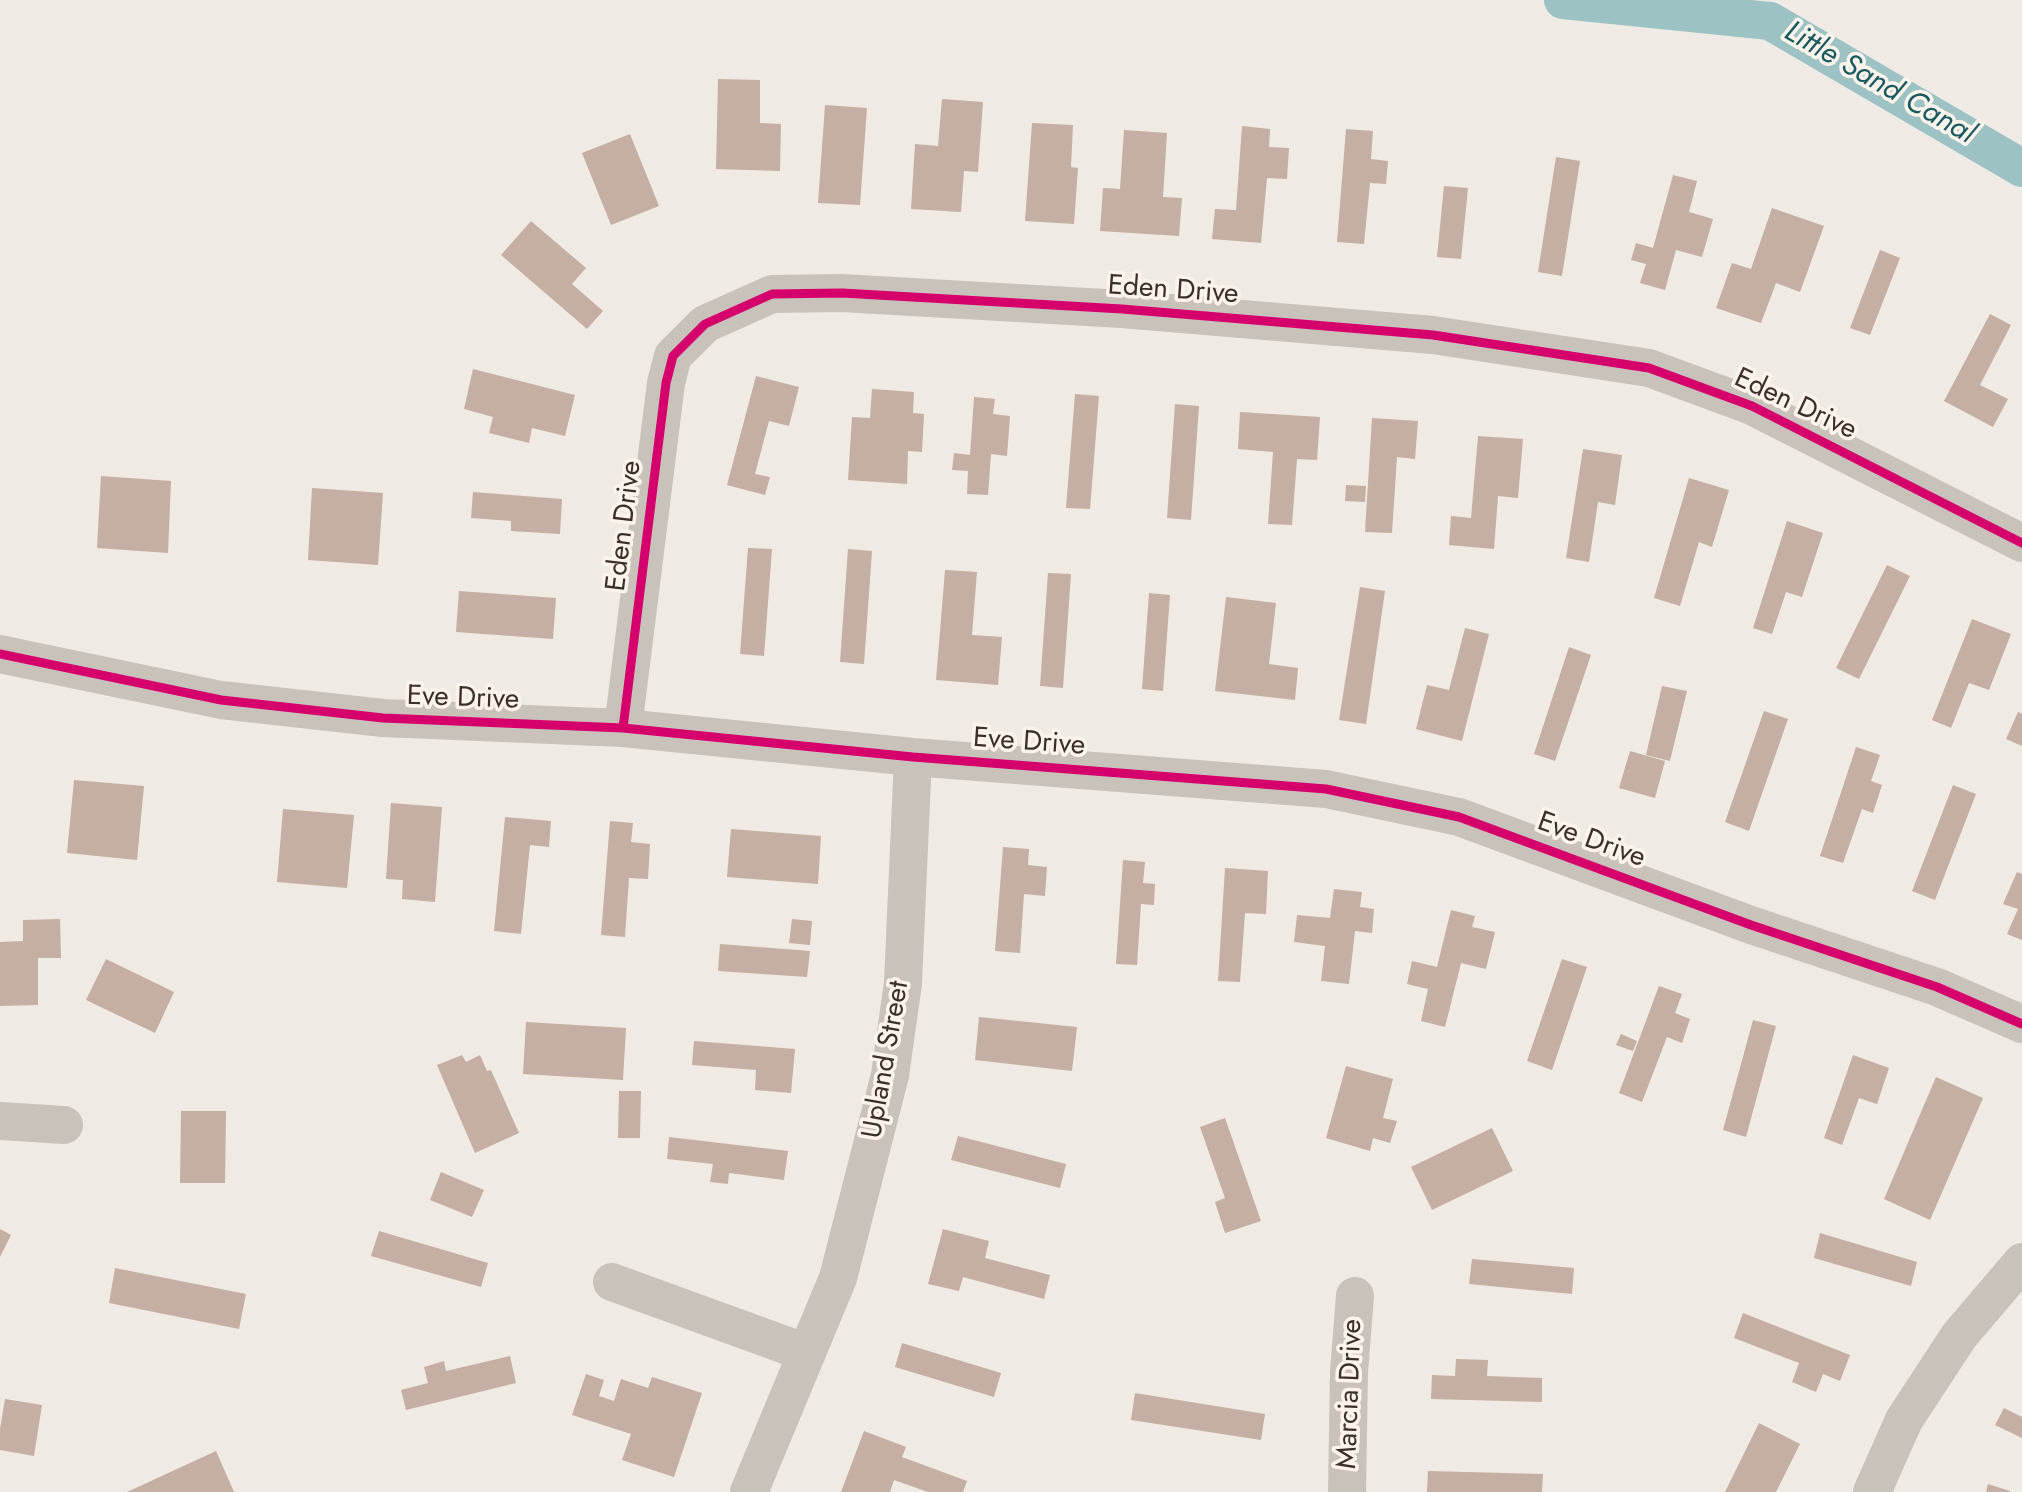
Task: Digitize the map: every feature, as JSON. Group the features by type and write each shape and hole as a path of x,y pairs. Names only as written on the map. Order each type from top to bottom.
{"street":[{"name":"Eden Drive","path":"623,728 666,383 673,356 705,324 772,295 842,293 1122,309 1433,335 1649,368 1752,406 2022,543"},
{"name":"Eve Drive","path":"0,654 221,700 383,718 623,728 913,757 1326,789 1459,817 1751,925 1937,987 2022,1024"},
{"name":"Upland Street","path":"749,1492 838,1278 890,1075 903,983 913,757"},
{"path":"0,1121 64,1125"},
{"path":"1872,1492 1904,1420 1959,1336 2022,1262"},
{"path":"612,1282 807,1353"},
{"name":"Marcia Drive","path":"1347,1492 1349,1371 1355,1296"}],"building":[{"path":"718,79 760,80 760,123 781,124 780,171 716,169"},
{"path":"942,99 983,102 978,172 964,171 961,212 911,209 915,144 938,146"},
{"path":"825,105 867,108 860,205 818,203"},
{"path":"1032,123 1073,125 1071,167 1078,168 1074,224 1025,221"},
{"path":"1242,126 1270,129 1269,147 1289,148 1287,179 1267,178 1261,243 1212,239 1215,209 1236,210"},
{"path":"1346,129 1373,131 1371,159 1388,161 1386,184 1370,183 1364,244 1337,242"},
{"path":"1124,130 1167,133 1163,197 1182,198 1179,236 1100,231 1103,188 1120,189"},
{"path":"630,134 659,206 611,225 582,153"},
{"path":"1556,157 1580,161 1562,276 1538,272"},
{"path":"1673,175 1697,181 1689,212 1713,219 1702,257 1676,250 1665,290 1640,283 1646,264 1631,260 1636,243 1653,248"},
{"path":"1444,186 1468,188 1461,259 1437,257"},
{"path":"1772,208 1824,226 1800,292 1776,283 1761,323 1716,308 1732,263 1751,269"},
{"path":"531,221 586,268 572,284 603,311 587,329 501,255"},
{"path":"1880,250 1900,258 1870,335 1850,328"},
{"path":"1990,314 2011,325 1980,385 2008,399 1993,427 1944,401"},
{"path":"473,369 575,395 565,436 532,428 529,443 489,433 493,417 464,409"},
{"path":"756,376 799,387 789,426 769,421 755,474 770,477 765,495 727,485"},
{"path":"872,389 914,392 913,413 924,414 922,452 908,451 907,484 848,480 852,417 870,418"},
{"path":"1075,394 1099,396 1090,509 1066,508"},
{"path":"974,397 995,399 993,414 1010,416 1007,456 991,454 988,495 967,494 968,471 952,470 954,453 970,455"},
{"path":"1175,404 1199,406 1191,520 1167,518"},
{"path":"1240,412 1320,417 1317,460 1297,459 1292,525 1268,524 1273,452 1238,449"},
{"path":"1372,418 1418,421 1415,459 1397,457 1392,533 1365,532"},
{"path":"1478,436 1523,439 1518,498 1498,496 1494,549 1449,545 1451,516 1471,518"},
{"path":"1583,449 1622,455 1615,505 1598,502 1589,562 1566,558"},
{"path":"101,476 171,481 168,553 97,548"},
{"path":"1689,478 1729,490 1712,547 1699,542 1680,606 1654,598"},
{"path":"1346,485 1366,486 1365,502 1345,501"},
{"path":"312,488 383,493 378,565 308,560"},
{"path":"473,492 562,499 560,534 511,531 511,521 471,518"},
{"path":"1787,521 1823,533 1802,597 1786,592 1772,634 1753,628"},
{"path":"748,548 772,549 764,656 740,654"},
{"path":"848,549 872,551 864,664 840,662"},
{"path":"1887,565 1910,576 1859,679 1836,668"},
{"path":"945,570 977,572 972,635 1002,637 998,685 936,680"},
{"path":"1048,573 1071,574 1063,688 1040,686"},
{"path":"1360,587 1385,591 1366,724 1339,720"},
{"path":"459,591 556,598 553,639 456,632"},
{"path":"1149,593 1170,595 1163,691 1142,689"},
{"path":"1226,597 1276,603 1269,664 1298,668 1295,700 1215,691"},
{"path":"1972,619 2011,634 1989,690 1969,683 1951,728 1932,720"},
{"path":"1465,628 1489,634 1462,741 1416,729 1427,685 1449,690"},
{"path":"1569,647 1591,655 1555,761 1534,754"},
{"path":"1662,686 1687,691 1670,761 1646,755"},
{"path":"1764,711 1788,719 1749,831 1725,822"},
{"path":"2018,712 2022,714 2022,746 2006,739"},
{"path":"1856,747 1880,755 1871,781 1882,785 1873,813 1862,809 1843,863 1820,856"},
{"path":"1630,751 1665,761 1655,798 1619,788"},
{"path":"74,780 144,786 137,860 67,853"},
{"path":"1953,785 1976,794 1935,900 1912,891"},
{"path":"391,803 442,807 435,902 402,899 403,880 386,879"},
{"path":"283,809 354,815 347,888 277,882"},
{"path":"505,817 551,821 549,847 530,845 521,934 494,931"},
{"path":"610,821 633,823 631,842 650,844 648,879 629,878 625,937 601,935"},
{"path":"731,829 821,836 818,884 727,877"},
{"path":"1003,847 1029,849 1028,865 1047,867 1045,896 1024,894 1020,953 995,951"},
{"path":"1123,860 1145,862 1143,883 1155,884 1154,905 1141,904 1137,965 1116,964"},
{"path":"1225,868 1268,871 1266,914 1245,913 1240,982 1218,981"},
{"path":"2017,872 2022,874 2022,940 2007,934 2018,909 2003,904"},
{"path":"1334,889 1362,892 1360,907 1374,909 1372,933 1355,931 1349,984 1321,981 1325,946 1294,942 1297,915 1330,918"},
{"path":"1451,910 1475,916 1472,927 1495,932 1486,969 1461,963 1445,1027 1421,1021 1428,989 1407,984 1412,961 1437,967"},
{"path":"60,919 61,958 38,958 38,1005 0,1006 0,942 23,941 23,920"},
{"path":"792,919 812,921 810,945 789,943"},
{"path":"720,944 810,951 807,977 718,971"},
{"path":"106,959 174,992 155,1033 86,1000"},
{"path":"1562,959 1587,967 1552,1070 1527,1061"},
{"path":"1659,986 1682,994 1675,1013 1690,1019 1682,1043 1667,1037 1642,1102 1619,1093"},
{"path":"979,1017 1077,1027 1072,1071 975,1060"},
{"path":"1753,1020 1776,1026 1746,1137 1723,1130"},
{"path":"526,1022 626,1028 623,1080 523,1074"},
{"path":"1621,1034 1637,1041 1633,1051 1616,1045"},
{"path":"694,1041 795,1049 791,1093 755,1090 756,1070 692,1065"},
{"path":"462,1055 466,1062 480,1055 487,1071 491,1070 519,1133 475,1153 437,1065"},
{"path":"1853,1055 1889,1068 1877,1104 1859,1098 1842,1145 1824,1138"},
{"path":"1346,1066 1393,1079 1383,1118 1397,1121 1390,1143 1373,1138 1370,1151 1326,1138"},
{"path":"1936,1077 1983,1098 1930,1220 1884,1199"},
{"path":"619,1091 641,1091 640,1138 618,1138"},
{"path":"181,1111 226,1111 225,1183 180,1183"},
{"path":"1225,1118 1261,1221 1225,1233 1215,1202 1225,1198 1200,1127"},
{"path":"1492,1128 1513,1171 1432,1210 1411,1167"},
{"path":"958,1136 1066,1164 1060,1188 951,1160"},
{"path":"669,1137 788,1151 784,1180 729,1173 728,1184 710,1182 713,1164 667,1159"},
{"path":"441,1172 484,1190 472,1217 430,1200"},
{"path":"0,1229 11,1235 0,1257"},
{"path":"943,1229 989,1241 985,1258 1050,1275 1044,1299 963,1277 959,1291 928,1284"},
{"path":"379,1231 488,1263 481,1287 371,1256"},
{"path":"1820,1233 1917,1262 1911,1286 1814,1258"},
{"path":"1472,1259 1574,1268 1572,1294 1469,1284"},
{"path":"115,1268 246,1294 239,1329 109,1303"},
{"path":"1743,1313 1850,1355 1840,1381 1823,1374 1816,1392 1792,1382 1799,1363 1734,1338"},
{"path":"902,1343 1001,1373 994,1397 895,1367"},
{"path":"510,1356 516,1383 406,1410 401,1390 428,1383 424,1367 444,1361 446,1371"},
{"path":"1456,1359 1488,1360 1487,1376 1542,1378 1542,1402 1431,1399 1432,1375 1455,1376"},
{"path":"586,1374 604,1380 599,1396 614,1401 621,1379 648,1388 652,1377 702,1393 674,1477 622,1460 631,1434 572,1415"},
{"path":"1135,1393 1265,1414 1261,1440 1131,1420"},
{"path":"5,1399 42,1405 34,1456 0,1450"},
{"path":"2004,1408 2022,1417 2022,1438 1995,1425"},
{"path":"1759,1423 1800,1444 1776,1492 1725,1492"},
{"path":"864,1431 906,1447 902,1457 967,1481 963,1492 928,1492 894,1480 890,1492 841,1492"},
{"path":"216,1451 234,1492 127,1492"},
{"path":"1428,1471 1543,1474 1542,1492 1427,1492"},
{"path":"1988,1484 2010,1491 2010,1492 1986,1492"}],"waterway":[{"name":"Little Sand Canal","path":"1563,0 1770,21 2022,168"}],"cycle path":[{"path":"623,728 666,383 673,356 705,324 772,294 842,293 1122,309 1433,335 1649,368 1752,406 2022,543"},
{"path":"0,654 221,700 383,718 623,728 913,757 1326,789 1459,817 1751,925 1937,987 2022,1024"}]}
